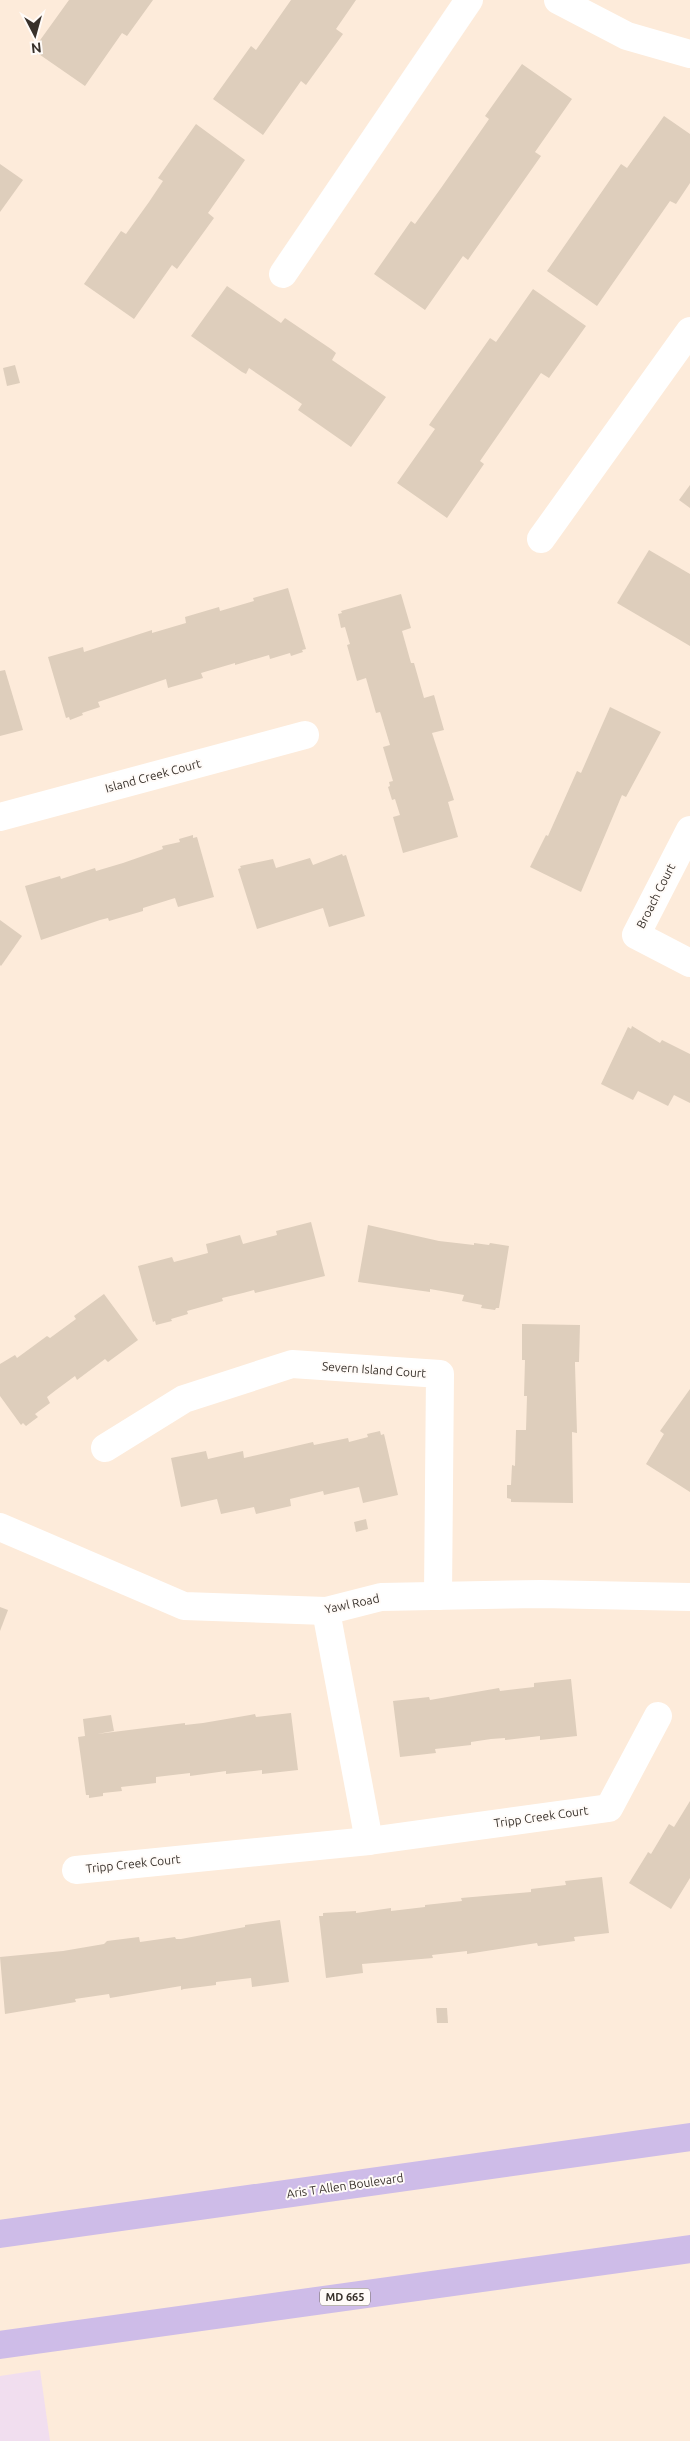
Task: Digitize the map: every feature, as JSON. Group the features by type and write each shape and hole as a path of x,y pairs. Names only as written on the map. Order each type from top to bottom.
{"main road":[{"name":"Aris T Allen Boulevard","path":"0,2234 690,2137"},
{"name":"MD 665","path":"0,2345 690,2249"}],"street":[{"path":"283,274 470,0"},
{"path":"558,0 626,36 690,54"},
{"path":"541,539 690,331"},
{"name":"Island Creek Court","path":"0,818 306,735"},
{"name":"Broach Court","path":"690,830 636,935 690,963"},
{"name":"Severn Island Court","path":"105,1448 184,1399 292,1364 440,1374 438,1596"},
{"name":"Yawl Road","path":"0,1527 184,1606 326,1611 381,1597 541,1594 690,1597"},
{"path":"326,1611 369,1841"},
{"name":"Tripp Creek Court","path":"76,1870 369,1841 610,1808 658,1716"}],"shaded area":[{"path":"40,2370 50,2441 0,2441 0,2376"}],"building":[{"path":"69,0 153,0 127,36 122,33 85,86 33,50"},
{"path":"291,0 356,0 336,29 343,34 306,85 301,81 263,135 213,99 251,46 256,50"},
{"path":"522,64 572,99 535,152 541,156 468,260 463,256 425,310 374,274 411,221 415,224 441,188 489,119 485,116"},
{"path":"664,116 690,134 690,183 676,204 670,201 597,306 547,271 621,164 627,168"},
{"path":"196,124 245,160 208,213 214,218 177,269 172,265 134,319 84,284 121,231 126,234 149,202 163,181 158,178"},
{"path":"0,164 23,180 0,212"},
{"path":"227,286 281,323 285,318 331,349 336,353 332,360 386,397 351,447 298,410 302,404 249,368 246,374 242,372 191,336"},
{"path":"533,289 586,326 549,378 541,373 480,461 484,464 447,518 397,483 435,429 429,425 431,422 490,338 496,342"},
{"path":"15,365 20,383 7,386 3,368"},
{"path":"690,485 690,508 679,500"},
{"path":"649,550 690,574 690,646 617,603"},
{"path":"288,588 306,649 302,650 303,652 291,656 290,653 270,659 269,655 235,665 235,663 201,673 203,678 168,688 166,679 98,702 100,707 82,713 83,715 70,720 69,717 66,718 48,657 83,647 84,652 152,630 152,633 186,623 185,617 219,607 220,611 254,601 253,598"},
{"path":"401,594 411,628 402,631 411,663 414,663 424,698 434,695 444,730 432,733 454,800 448,802 458,837 403,853 393,817 400,815 395,799 392,800 388,787 390,786 389,782 393,781 383,747 390,745 380,712 376,713 366,678 357,681 347,645 350,644 345,627 341,628 338,614 342,613 341,611"},
{"path":"5,670 23,730 0,736 0,671"},
{"path":"610,707 661,732 626,797 622,795 581,892 530,867 546,835 548,836 577,771 581,773"},
{"path":"193,835 193,838 197,837 214,897 178,907 175,898 143,908 143,911 109,921 108,918 100,920 41,940 25,886 60,876 61,879 95,868 96,871 123,863 163,849 162,846 180,842 179,839"},
{"path":"342,854 343,856 346,855 365,916 329,927 323,908 257,929 238,869 241,868 240,866 273,859 276,868 310,858 313,865"},
{"path":"0,920 22,936 1,966 0,965"},
{"path":"632,1026 660,1043 662,1040 690,1054 690,1103 674,1095 668,1106 638,1091 633,1100 601,1084 628,1027 631,1029"},
{"path":"311,1222 325,1276 255,1293 254,1290 222,1298 223,1301 187,1311 188,1314 171,1319 172,1321 156,1325 155,1321 153,1322 138,1266 172,1257 174,1262 208,1253 206,1244 240,1235 243,1244 277,1235 276,1231"},
{"path":"368,1225 439,1241 474,1245 474,1243 489,1245 490,1243 509,1246 499,1308 495,1310 481,1308 482,1305 462,1301 464,1295 430,1289 430,1292 358,1282"},
{"path":"104,1294 138,1340 108,1362 105,1359 77,1380 75,1376 47,1397 50,1403 35,1414 38,1417 26,1426 23,1423 21,1425 0,1396 0,1364 15,1355 17,1358 47,1336 50,1338 76,1319 74,1316"},
{"path":"522,1324 580,1325 579,1362 575,1362 577,1433 572,1432 573,1503 511,1502 511,1499 507,1498 507,1485 511,1485 512,1465 515,1466 516,1430 526,1430 527,1396 524,1396 525,1360 522,1360"},
{"path":"690,1389 690,1492 646,1464 664,1434 660,1431"},
{"path":"380,1431 381,1435 384,1434 398,1495 363,1503 359,1487 324,1495 323,1491 290,1499 291,1506 256,1514 254,1507 221,1514 217,1499 181,1507 171,1458 206,1451 208,1459 243,1451 244,1458 313,1442 314,1445 348,1438 349,1442 368,1437 367,1434"},
{"path":"366,1519 368,1529 356,1532 354,1522"},
{"path":"0,1607 8,1610 0,1631"},
{"path":"571,1679 577,1736 540,1740 540,1736 505,1740 505,1738 491,1739 471,1742 471,1745 435,1749 436,1753 400,1757 393,1701 429,1697 430,1700 499,1688 500,1691 534,1687 534,1683"},
{"path":"291,1713 298,1770 262,1774 262,1770 226,1774 226,1771 190,1776 190,1773 156,1777 156,1783 121,1787 122,1791 103,1793 103,1796 89,1798 89,1795 86,1795 78,1737 85,1736 83,1719 111,1715 114,1731 97,1734 185,1723 185,1725 203,1723 255,1714 256,1717"},
{"path":"690,1801 690,1878 671,1909 629,1883 648,1852 651,1854 669,1824 674,1827"},
{"path":"602,1877 609,1933 574,1937 575,1941 538,1946 537,1943 467,1954 467,1951 432,1955 433,1958 362,1964 363,1973 326,1978 319,1916 323,1916 323,1913 356,1911 356,1913 391,1908 391,1911 425,1907 425,1905 462,1901 461,1898 531,1892 531,1889 566,1885 565,1881"},
{"path":"280,1920 289,1982 252,1987 251,1978 216,1982 216,1985 181,1990 181,1986 110,1998 109,1994 75,1999 76,2002 5,2014 0,1957 63,1951 104,1944 107,1941 139,1937 140,1942 175,1937 176,1939 181,1939 245,1927 245,1925"},
{"path":"436,2008 447,2008 448,2023 437,2023"}]}
